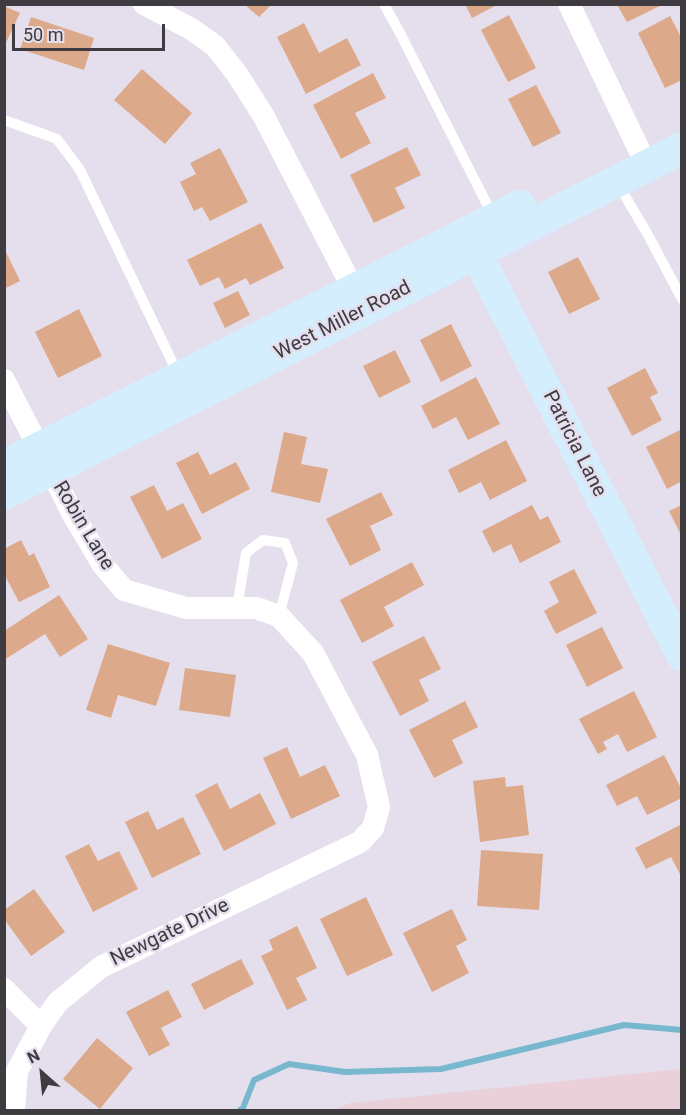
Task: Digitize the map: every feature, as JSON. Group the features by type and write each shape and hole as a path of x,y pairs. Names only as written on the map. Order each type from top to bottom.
{"main road":[{"name":"West Miller Road","path":"479,235 616,181 681,124"},
{"name":"West Miller Road","path":"4,466 45,459 359,300 479,235 642,156 681,148"},
{"name":"Patricia Lane","path":"479,235 681,655"},
{"name":"West Miller Road","path":"4,494 45,459 180,377 359,300"}],"street":[{"path":"144,4 193,30 215,46 237,74 263,115 359,300"},
{"path":"569,4 642,156"},
{"name":"Robin Lane","path":"4,380 75,518 103,565 124,590 186,608 256,608 279,616"},
{"name":"Newgate Drive","path":"14,1110 17,1071 41,1026 58,1002 101,967 360,842 373,828 379,807 367,755 313,653 279,616"},
{"path":"4,989 41,1026"}],"lane":[{"path":"384,4 401,35 479,235"},
{"path":"4,120 57,139 80,170 180,377"},
{"path":"616,181 648,234 681,299"},
{"path":"237,608 246,553 263,540 285,543 293,563 279,616"}],"shaded area":[{"path":"681,1069 681,1110 334,1110 350,1103"}],"building":[{"path":"465,4 499,4 472,18"},
{"path":"245,5 271,5 259,17"},
{"path":"617,5 662,5 627,22"},
{"path":"4,6 20,13 4,47"},
{"path":"509,15 536,68 508,82 481,30"},
{"path":"670,16 682,39 682,80 665,88 638,33"},
{"path":"31,17 94,38 84,70 20,49"},
{"path":"304,23 319,53 347,38 361,65 306,94 277,37"},
{"path":"142,69 192,113 165,144 114,100"},
{"path":"373,73 386,98 355,113 371,143 341,159 313,105"},
{"path":"536,85 561,133 533,147 508,99"},
{"path":"407,147 421,175 395,188 405,208 374,223 350,175"},
{"path":"220,148 248,202 210,221 202,207 194,211 180,182 196,174 190,163"},
{"path":"261,223 284,268 250,285 246,278 225,289 219,277 200,286 187,260"},
{"path":"6,252 20,281 4,289 4,253"},
{"path":"578,257 600,299 569,314 548,272"},
{"path":"238,291 250,315 225,328 213,303"},
{"path":"79,309 102,356 58,378 35,332"},
{"path":"451,324 472,366 441,382 420,340"},
{"path":"395,350 411,382 379,398 363,366"},
{"path":"645,368 658,393 650,397 662,420 632,436 607,388"},
{"path":"476,377 500,424 468,440 456,417 433,429 421,406"},
{"path":"682,429 682,481 667,489 646,447"},
{"path":"284,432 307,437 301,464 328,469 320,503 271,492"},
{"path":"506,440 527,481 490,500 481,482 459,493 448,470"},
{"path":"198,452 210,475 236,462 250,489 202,514 176,463"},
{"path":"154,485 167,511 183,503 202,539 162,559 130,497"},
{"path":"381,492 393,515 370,526 381,550 350,566 326,519"},
{"path":"532,505 540,520 548,516 561,542 520,563 511,544 493,553 482,531"},
{"path":"682,505 682,537 669,511"},
{"path":"21,540 29,556 34,553 50,587 19,602 4,574 4,549"},
{"path":"412,562 424,585 384,607 394,626 362,643 340,600"},
{"path":"574,569 597,613 556,634 544,611 559,602 549,582"},
{"path":"59,595 88,639 60,657 45,634 4,660 4,631"},
{"path":"602,627 623,668 587,687 566,645"},
{"path":"424,636 441,669 419,680 429,701 400,716 372,662"},
{"path":"108,644 170,663 156,706 118,695 111,718 86,710"},
{"path":"185,668 236,675 230,717 179,710"},
{"path":"634,691 657,737 627,752 618,734 603,742 607,749 598,754 579,719"},
{"path":"465,701 478,727 452,740 463,763 434,778 409,730"},
{"path":"287,747 300,777 325,765 340,796 291,819 263,758"},
{"path":"664,755 682,790 682,798 647,815 637,796 617,806 606,785"},
{"path":"505,777 506,787 523,785 529,835 480,842 473,781"},
{"path":"217,783 230,809 260,793 276,824 224,851 195,795"},
{"path":"148,811 157,830 183,817 201,854 152,878 125,822"},
{"path":"682,824 682,878 671,857 646,869 635,848"},
{"path":"89,844 98,861 119,851 138,889 93,912 65,856"},
{"path":"481,850 543,854 539,910 477,906"},
{"path":"34,889 65,932 31,956 4,919 4,910"},
{"path":"366,897 393,955 347,976 320,919"},
{"path":"452,909 467,940 456,946 469,973 432,992 403,933"},
{"path":"297,926 317,968 296,978 307,1000 287,1010 261,956 273,950 269,940"},
{"path":"241,959 254,984 204,1010 191,984"},
{"path":"168,990 182,1017 161,1028 170,1045 149,1056 126,1012"},
{"path":"97,1038 133,1068 100,1109 63,1079"}],"waterway":[{"path":"240,1110 243,1108 254,1080 289,1064 345,1072 441,1069 624,1025 682,1030"}]}
